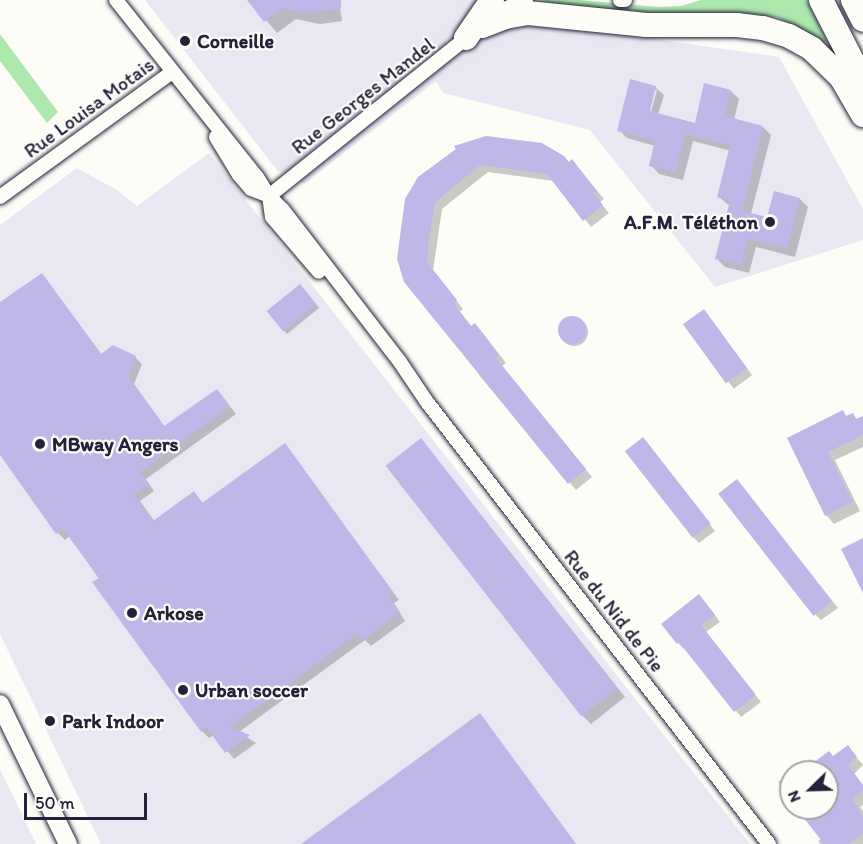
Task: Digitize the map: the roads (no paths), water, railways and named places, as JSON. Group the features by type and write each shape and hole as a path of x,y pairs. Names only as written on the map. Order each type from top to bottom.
{"highway":[{"path":"474,32 492,0"},
{"path":"821,0 863,82"},
{"path":"853,0 863,20"},
{"path":"474,32 504,17 528,13 646,25 737,25 763,28 789,36 812,49 841,77 863,115"}],"street":[{"name":"Rue du Nid de Pie","path":"116,0 257,177 269,196 272,217 282,232 428,402 769,844"},
{"name":"Rue Georges Mandel","path":"269,196 498,12 526,0"},
{"path":"620,0 626,0"},
{"name":"Rue Louisa Motais","path":"0,197 172,72"},
{"path":"0,704 68,844"}],"place":[{"name":"Corneille","path":"185,41"},
{"name":"A.F.M. Téléthon","path":"770,222"},
{"name":"MBway Angers","path":"40,444"},
{"name":"Arkose","path":"132,613"},
{"name":"Urban soccer","path":"183,690"},
{"name":"Park Indoor","path":"50,721"}]}
